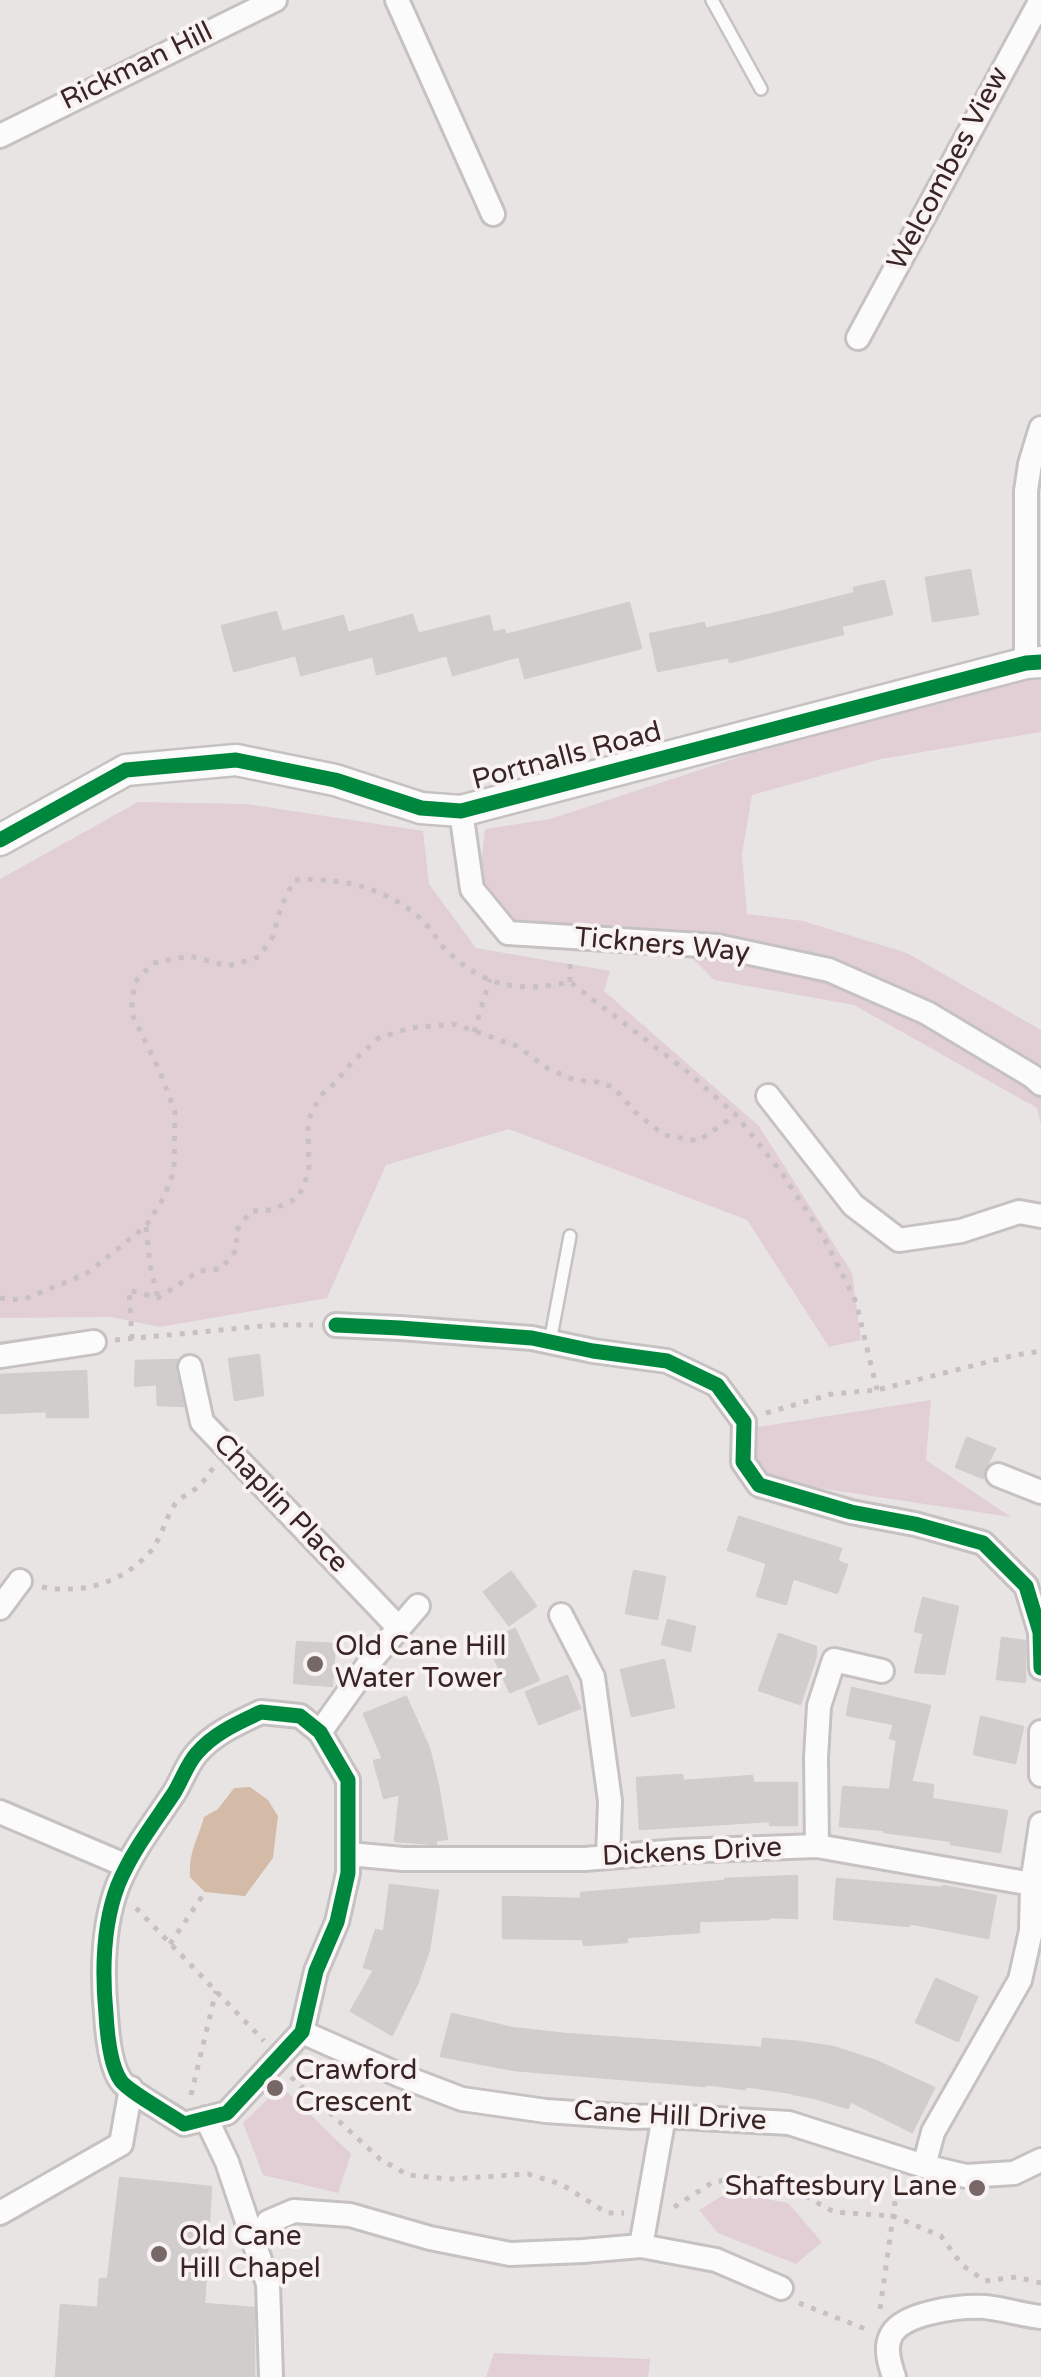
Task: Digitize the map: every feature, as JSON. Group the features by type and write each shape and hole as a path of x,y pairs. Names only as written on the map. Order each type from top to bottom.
{"street":[{"name":"Rickman Hill","path":"2,129 275,0"},
{"path":"397,0 493,214"},
{"name":"Welcombes View","path":"858,338 1041,0"},
{"path":"1033,662 1026,491 1041,428"},
{"name":"Portnalls Road","path":"0,840 126,770 236,760 335,780 420,808 461,811 1033,662"},
{"name":"Tickners Way","path":"461,811 472,889 508,934 717,946 829,970 927,1012 1041,1084"},
{"path":"768,1096 853,1205 900,1240 961,1231 1018,1212 1041,1216"},
{"path":"336,1325 464,1332 550,1342 666,1362 717,1385 744,1422 743,1462 760,1485 851,1512 916,1524 983,1543 1026,1586 1040,1632 1041,1668"},
{"path":"0,1356 94,1342"},
{"name":"Chaplin Place","path":"190,1367 202,1422 398,1627"},
{"path":"998,1475 1041,1492"},
{"path":"0,1608 20,1581"},
{"path":"320,1732 418,1606"},
{"path":"561,1614 593,1677 610,1801 608,1857"},
{"path":"817,1846 818,1706 834,1660 882,1671"},
{"path":"195,2121 226,2113 302,2032 316,1970 337,1922 348,1872 348,1780 320,1732 300,1716 261,1712 228,1727 197,1753 147,1830 117,1888 104,1969 109,2048 121,2081 195,2121 227,2162 268,2284 272,2377"},
{"path":"1041,1732 1041,1775"},
{"path":"0,1812 127,1866"},
{"path":"924,2166 934,2132 1020,1980 1031,1931 1032,1884 1041,1824"},
{"name":"Dickens Drive","path":"348,1854 404,1860 548,1860 817,1846 1032,1884"},
{"name":"Cane Hill Drive","path":"302,2032 462,2099 546,2111 790,2123 966,2176 1014,2173 1041,2160"},
{"path":"0,2213 121,2144 132,2088"},
{"path":"641,2246 664,2116"},
{"path":"256,2247 268,2222 294,2211 350,2215 430,2238 510,2254 641,2246 716,2260 781,2288"},
{"path":"894,2377 888,2354 890,2336 908,2319 953,2309 985,2308 1041,2316"}],"lane":[{"path":"712,0 761,89"},
{"path":"550,1342 570,1236"}],"path":[{"path":"0,1298 22,1300 86,1274 146,1226 164,1197 174,1170 175,1112 132,1012 135,982 152,964 190,956 228,966 258,956 274,936 280,907 294,880 323,878 358,885 398,902 424,922 446,951 478,974 504,985 538,988 570,982 684,1069 736,1115 781,1172 822,1234 856,1302 878,1390"},
{"path":"474,1032 490,979"},
{"path":"132,1339 129,1290 158,1298 199,1271 221,1270 237,1249 236,1231 251,1211 272,1210 298,1198 310,1172 308,1121 320,1096 379,1038 410,1028 454,1024 517,1046 548,1068 574,1080 613,1087 635,1112 664,1134 698,1142 736,1115"},
{"path":"146,1226 158,1298"},
{"path":"94,1342 274,1325 336,1325"},
{"path":"744,1422 832,1394 878,1390 1015,1354 1041,1351"},
{"path":"20,1581 64,1591 110,1582 152,1551 177,1500 198,1487 230,1451"},
{"path":"117,1888 262,2037 273,2061"},
{"path":"170,1944 205,1892"},
{"path":"195,2121 216,1991"},
{"path":"890,2336 880,2310 900,2158"},
{"path":"781,2288 787,2298 854,2326 890,2336"}],"shaded area":[{"path":"1041,662 1041,732 881,759 752,795 742,854 747,914 803,921 907,953 1041,1030 1041,1124 1037,1108 854,1005 714,980 670,936 515,922 479,883 485,829 550,819 1026,663"},
{"path":"138,802 247,804 423,831 429,884 476,948 610,971 604,991 759,1126 852,1273 861,1340 829,1347 747,1220 509,1129 386,1165 327,1298 160,1327 111,1317 0,1318 0,879"},
{"path":"931,1400 926,1460 1011,1517 765,1480 754,1456 758,1427"},
{"path":"250,1787 268,1800 278,1816 273,1858 245,1896 205,1892 190,1877 192,1853 204,1817 218,1809 234,1788"},
{"path":"281,2086 351,2154 338,2193 263,2175 243,2123"},
{"path":"729,2192 788,2203 822,2242 796,2264 718,2233 699,2210"},
{"path":"494,2353 650,2359 648,2377 486,2377"}],"building":[{"path":"970,570 978,614 933,621 926,578"},
{"path":"884,581 892,614 841,626 843,634 730,662 728,657 658,671 650,634 704,623 705,629 772,614 855,593 854,588"},
{"path":"629,603 641,648 525,678 519,656 453,675 447,655 377,674 373,656 301,675 296,655 234,671 222,626 276,612 282,632 343,616 348,633 412,615 418,634 489,616 493,633 504,630 506,635"},
{"path":"259,1355 263,1395 235,1400 229,1359"},
{"path":"177,1360 175,1370 183,1406 158,1405 157,1384 135,1386 136,1361"},
{"path":"86,1371 88,1417 47,1417 47,1411 0,1413 0,1375"},
{"path":"967,1438 995,1449 983,1478 956,1467"},
{"path":"739,1517 841,1549 837,1561 847,1565 837,1593 793,1578 786,1604 757,1596 767,1563 728,1550"},
{"path":"634,1571 665,1577 657,1619 626,1613"},
{"path":"511,1572 536,1606 509,1625 484,1592"},
{"path":"923,1598 958,1607 944,1674 915,1672 924,1633 915,1631"},
{"path":"668,1620 695,1627 690,1651 662,1644"},
{"path":"515,1629 539,1680 510,1692 487,1642"},
{"path":"779,1634 816,1647 800,1704 759,1690"},
{"path":"1002,1638 1025,1641 1025,1682 997,1679"},
{"name":"Old Cane Hill Water Tower","path":"297,1642 335,1644 332,1686 294,1683"},
{"path":"664,1660 674,1707 632,1716 621,1670"},
{"path":"567,1676 580,1708 539,1724 526,1692"},
{"path":"852,1688 930,1706 911,1782 933,1785 932,1799 1007,1811 1000,1852 885,1830 840,1826 843,1787 890,1790 897,1740 890,1738 894,1724 847,1715"},
{"path":"406,1697 429,1748 438,1785 447,1839 436,1840 436,1844 395,1841 400,1794 384,1798 374,1761 383,1759 364,1714"},
{"path":"981,1717 1023,1727 1015,1763 974,1754"},
{"path":"682,1775 683,1781 752,1776 753,1783 797,1783 797,1825 770,1825 770,1821 640,1829 637,1778"},
{"path":"797,1876 797,1918 699,1921 699,1932 627,1937 627,1942 584,1945 583,1939 503,1938 503,1897 581,1899 581,1893"},
{"path":"837,1879 943,1886 996,1896 988,1938 909,1923 834,1919"},
{"path":"390,1885 438,1891 429,1950 392,2035 351,2011 374,1970 364,1967 376,1930 384,1932"},
{"path":"936,1979 977,1997 958,2041 916,2022"},
{"path":"452,2014 512,2028 565,2034 762,2048 763,2039 833,2047 876,2061 934,2088 912,2132 850,2101 848,2108 793,2093 745,2086 514,2070 441,2056"},
{"path":"120,2178 211,2187 204,2304 254,2308 254,2377 56,2377 61,2305 98,2308 100,2279 108,2279"}],"cycle path":[{"path":"0,840 126,770 236,760 335,780 421,808 461,811 1041,662"},
{"path":"336,1325 532,1338 667,1361 717,1385 744,1422 743,1462 759,1485 851,1512 983,1543 1026,1586 1040,1632 1041,1668"},
{"path":"261,1712 300,1716 320,1732 348,1780 348,1873 337,1922 316,1971 302,2032 227,2113 184,2124 125,2085 114,2067 104,1982 109,1916 130,1860 193,1757 219,1734 261,1712"}],"place":[{"name":"Old Cane Hill Water Tower","path":"315,1664"},
{"name":"Crawford Crescent","path":"275,2088"},
{"name":"Shaftesbury Lane","path":"977,2188"},
{"name":"Old Cane Hill Chapel","path":"159,2254"}]}
